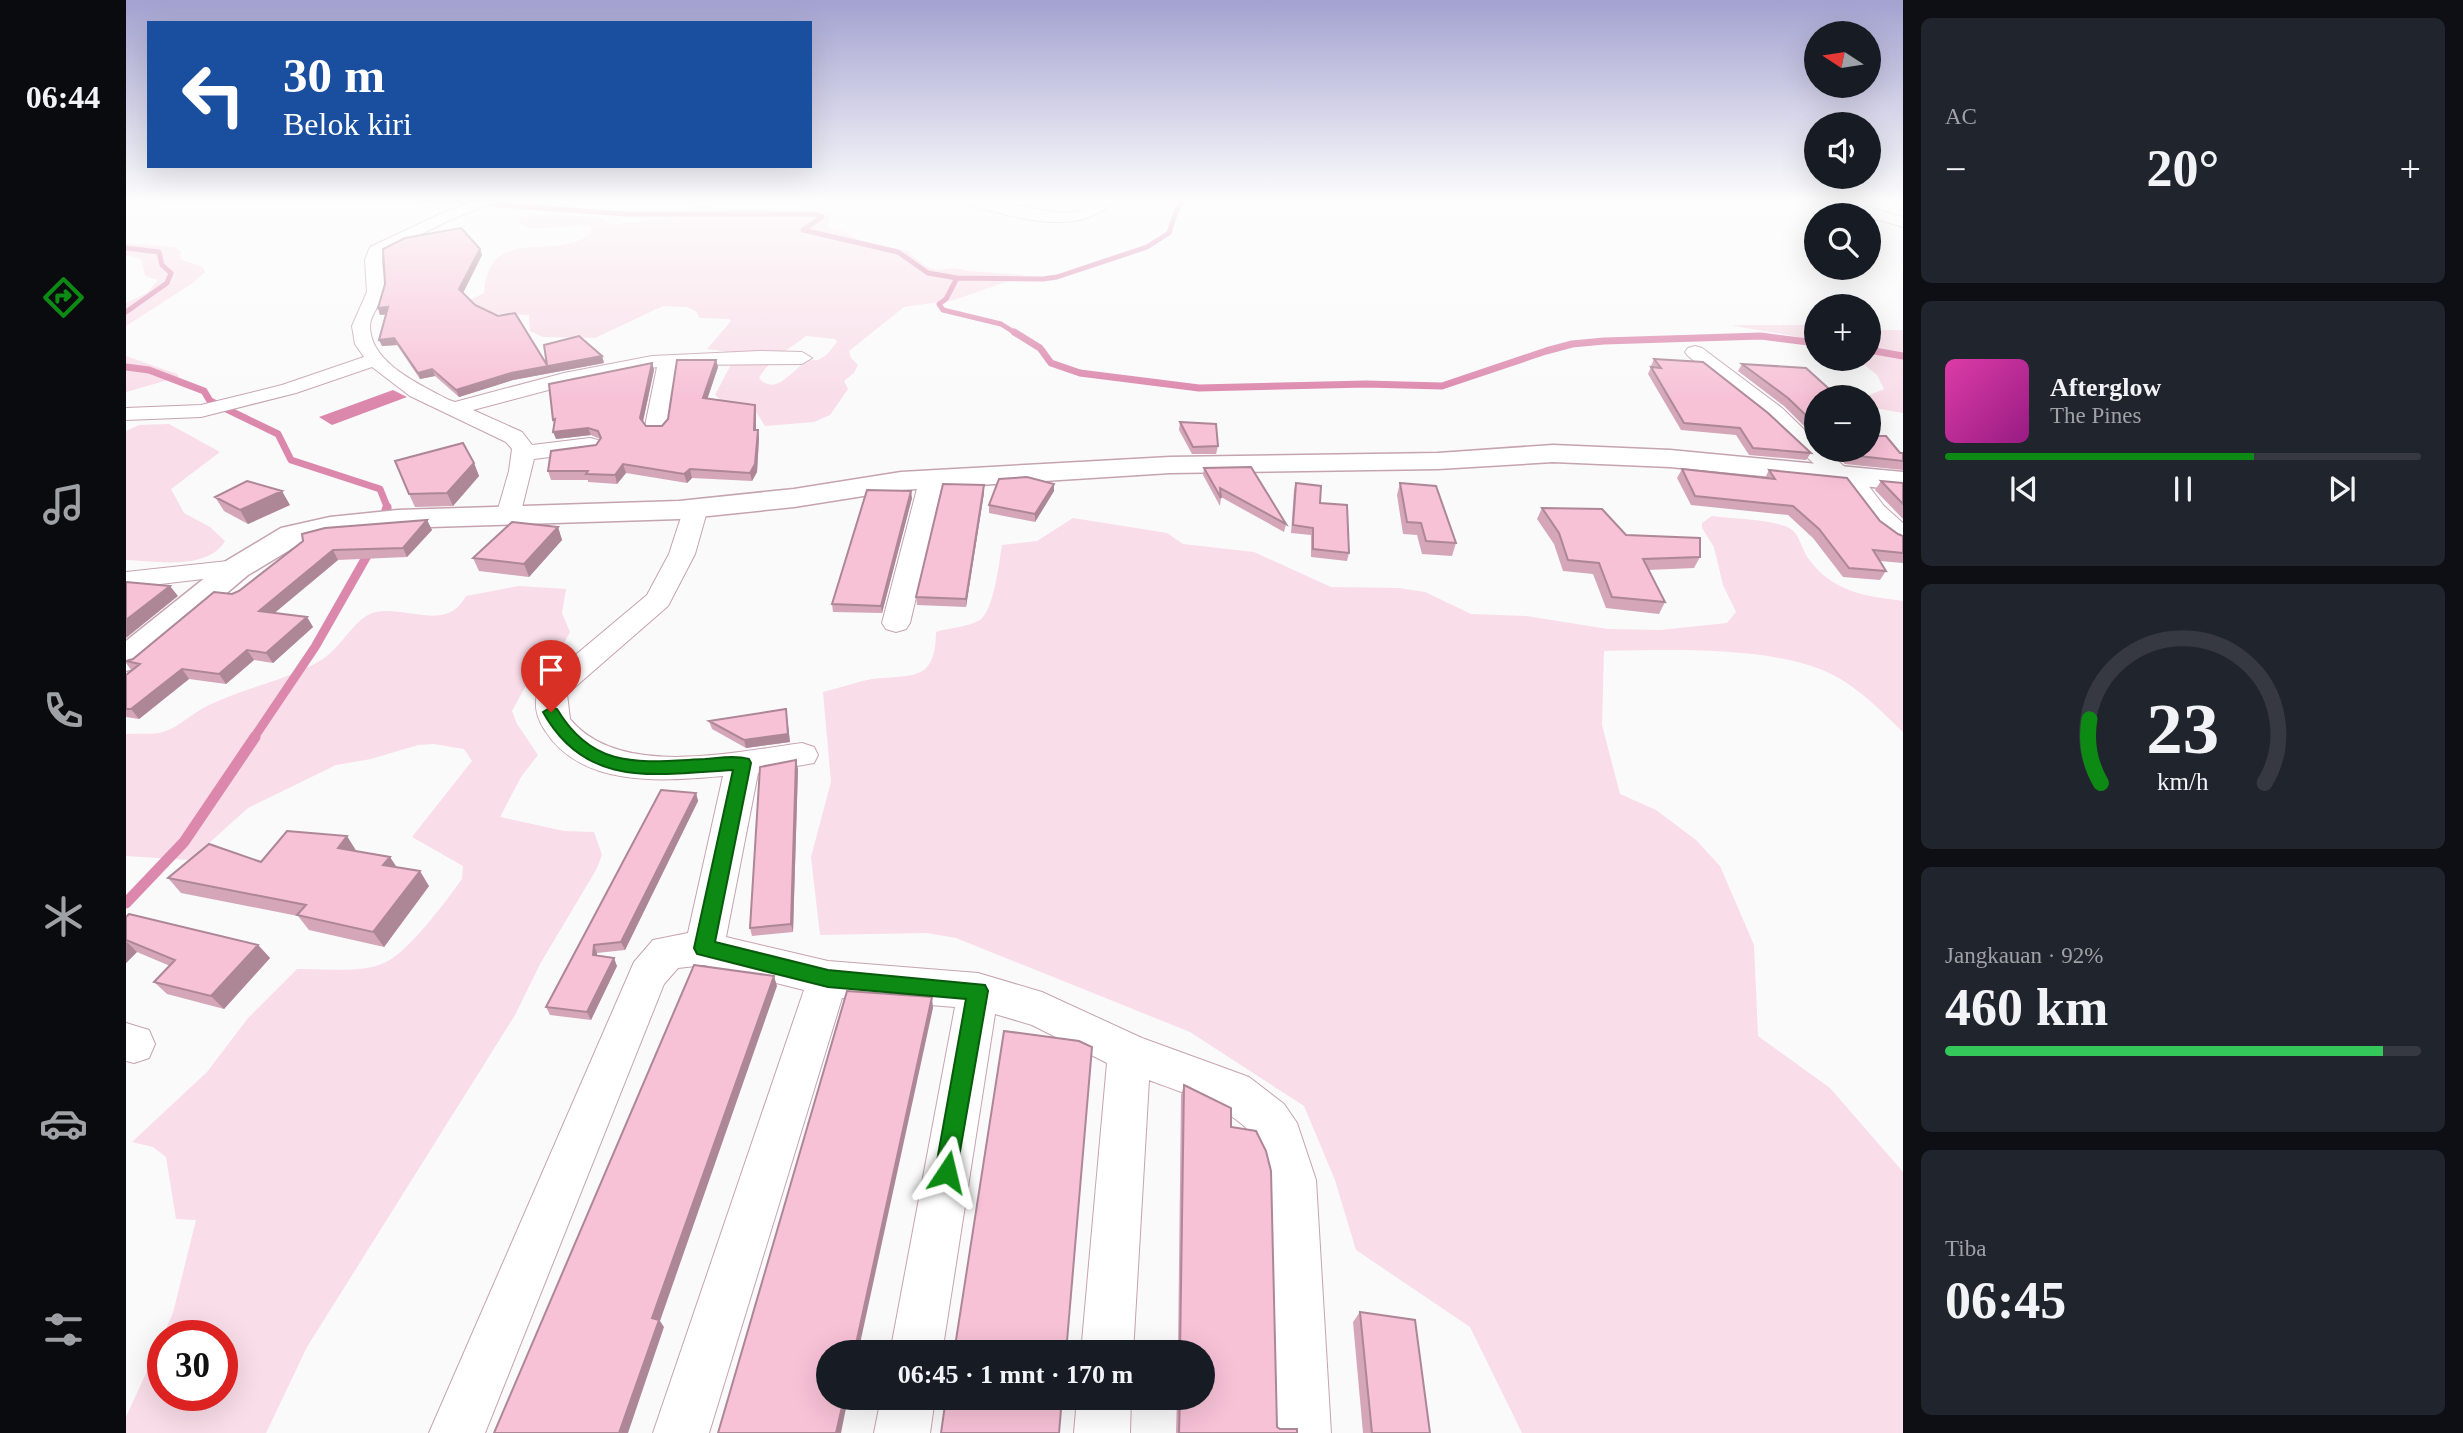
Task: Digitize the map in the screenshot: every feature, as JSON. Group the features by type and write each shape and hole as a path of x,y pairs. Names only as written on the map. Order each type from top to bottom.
{"street":[{"path":"373,266 376,294 361,324 363,345 373,360 407,386 514,437 524,453 508,516"},
{"path":"1695,352 1774,413 1845,476 1903,537"},
{"path":"454,409 598,372 668,360 802,358"},
{"path":"126,414 201,411 234,404 289,389 373,360"},
{"path":"656,426 668,360"},
{"path":"126,427 175,412"},
{"path":"524,453 590,445"},
{"path":"126,659 237,568 292,534 385,520 696,508 794,498 885,483 1170,465 1438,461 1575,454 1903,481"},
{"path":"896,623 930,481"},
{"path":"696,508 682,554 658,600 553,690 551,712 561,730 577,746 614,764 643,768 743,763 802,755"},
{"path":"126,580 237,568"},
{"path":"704,948 743,763"},
{"path":"457,1433 648,974 667,952 704,948 828,979 978,991 1042,1010 1129,1053 1233,1091 1268,1119 1281,1139 1293,1180 1303,1433"},
{"path":"681,1433 828,979"},
{"path":"917,1340 978,991"},
{"path":"1108,1340 1129,1053"},
{"path":"902,1433 906,1410"},
{"path":"1102,1433 1103,1410"}],"shaded area":[{"path":"143,266 200,266 205,272 193,283 126,326 126,303 147,293 158,280 145,276"},
{"path":"493,266 926,266 936,270 955,268 1026,275 954,300 904,307 849,351 851,358 858,365 854,373 844,381 848,389 830,415 814,422 765,426 749,405 723,402 715,395 737,353 707,349 731,321 729,319 699,318 697,312 687,307 663,306 595,338 543,337 530,331 529,315 481,313 461,304 484,293","holes":["806,336 835,339 837,342 823,357 806,362 778,383 772,385 759,378 774,360"]},
{"path":"1732,325 1804,325 1804,339"},
{"path":"1881,330 1903,330 1903,413 1881,409 1881,390 1884,389 1872,371 1881,371"},
{"path":"126,356 177,374 179,377 126,392"},
{"path":"393,390 407,397 332,425 319,417"},
{"path":"169,424 220,452 171,489 184,513 210,527 225,541 206,557 193,560 126,560 126,431 139,425"},
{"path":"1712,516 1785,526 1795,533 1817,569 1839,585 1863,594 1903,601 1903,732 1855,689 1837,677 1813,667 1755,654 1691,650 1604,651 1602,725 1620,794 1656,810 1696,840 1720,866 1754,945 1758,1036 1830,1088 1903,1172 1903,1433 1522,1433 1470,1327 1356,1250 1335,1180 1304,1106 1190,1032 956,938 927,933 820,935 811,857 831,782 823,692 872,679 919,673 926,668 935,648 936,632 970,624 985,615 995,586 1002,545 1037,541 1073,518 1167,533 1183,544 1254,552 1331,587 1399,588 1425,592 1471,614 1526,616 1608,629 1660,630 1727,623 1736,612 1723,585 1714,547 1702,528 1702,523"},
{"path":"519,586 566,589 562,613 570,632 564,643 530,678 512,711 517,724 538,755 521,777 500,817 564,831 594,832 602,855 596,870 540,964 515,1015 307,1347 266,1433 126,1433 126,1417 147,1371 147,1411 238,1411 238,1320 170,1320 196,1220 176,1219 166,1157 153,1147 132,1142 207,1072 248,1018 297,969 353,969 384,963 404,949 426,926 462,879 463,866 412,837 472,761 464,749 434,744 418,745 371,759 336,765 248,808 190,860 126,856 126,734 163,732 209,705 305,669 339,645 368,615 393,611 434,616 446,614 457,608 466,596"}],"building":[{"path":"384,266 471,266 459,289 475,305 498,316 515,313 547,365 544,345 579,336 602,356 511,373 456,390 432,369 418,373 394,338 379,340 388,307 378,308 385,284"},
{"path":"1654,359 1703,362 1768,413 1804,446 1804,452 1753,448 1740,428 1684,423 1651,367 1661,368"},
{"path":"677,360 716,360 703,398 755,405 754,430 758,430 755,464 750,473 690,469 684,474 623,464 615,475 586,474 588,471 548,471 551,451 596,445 601,438 598,431 588,428 553,432 555,419 553,420 549,384 652,363 640,418 646,426 662,426 668,419"},
{"path":"1742,364 1804,368 1804,371 1809,371 1825,385 1804,385 1804,413"},
{"path":"1180,422 1216,424 1218,446 1193,447"},
{"path":"1881,436 1886,436 1900,453 1903,453 1903,461 1881,459"},
{"path":"463,443 474,463 447,493 409,494 395,461"},
{"path":"1251,467 1286,524 1220,488 1221,498 1204,468"},
{"path":"1682,469 1775,479 1769,470 1847,478 1880,521 1903,536 1903,553 1873,550 1886,571 1849,568 1819,529 1793,506 1695,496"},
{"path":"1027,477 1054,484 1035,514 989,505 999,479"},
{"path":"247,481 282,491 240,510 215,497"},
{"path":"1881,481 1903,483 1903,504"},
{"path":"1296,483 1321,486 1320,503 1347,505 1349,553 1313,549 1313,528 1293,525"},
{"path":"1400,483 1436,486 1456,543 1426,541 1421,523 1407,522"},
{"path":"943,484 984,485 966,599 916,597"},
{"path":"867,490 911,491 881,606 832,604"},
{"path":"1542,508 1602,509 1626,535 1700,538 1700,557 1643,559 1665,602 1612,597 1599,563 1568,560 1559,533"},
{"path":"427,520 403,548 333,550 259,611 307,617 266,653 247,650 219,674 182,669 131,709 126,709 126,675 140,664 126,661 133,659 214,592 232,594 239,591 303,541 302,534 325,528"},
{"path":"512,522 558,527 524,564 473,558"},
{"path":"126,582 170,586 126,620"},
{"path":"786,709 788,734 744,740 709,721"},
{"path":"796,760 791,924 750,928 760,767"},
{"path":"661,790 696,793 621,942 594,945 593,955 614,958 587,1012 546,1007"},
{"path":"287,831 347,836 338,848 390,857 383,865 420,871 373,932 297,915 306,905 168,878 209,844 261,862"},
{"path":"129,914 258,945 211,996 154,982 175,960 126,940 126,917"},
{"path":"694,965 774,976 652,1318 659,1320 619,1433 494,1433"},
{"path":"847,991 932,997 857,1340 816,1340 816,1410 841,1410 836,1433 718,1433"},
{"path":"1004,1031 1079,1041 1092,1047 1067,1340 956,1340"},
{"path":"1184,1085 1231,1108 1231,1127 1256,1131 1266,1151 1271,1171 1277,1427 1297,1429 1297,1433 1179,1433 1180,1410 1215,1410 1215,1340 1180,1340"},
{"path":"1360,1312 1415,1320 1430,1433 1372,1433"},
{"path":"944,1410 1061,1410 1059,1433 941,1433"}],"waterway":[{"path":"126,312 167,283 171,273 163,266"},
{"path":"918,266 928,273 957,278"},
{"path":"957,278 1043,279 1090,266"},
{"path":"957,278 946,299 939,304 943,310 1001,324 1017,334"},
{"path":"1014,332 1040,348 1051,363 1080,373 1199,388 1366,384 1442,386 1572,344 1761,336 1804,341"},
{"path":"1881,352 1903,356"},
{"path":"126,367 149,370 204,391 210,401 278,434 291,460 380,489 388,509"},
{"path":"383,520 387,507"},
{"path":"253,739 315,647 372,547"},
{"path":"126,903 184,842 255,737"}],"route":[{"path":"551,712 554,721 577,746 606,762 631,768 743,763 704,948 828,979 978,991 947,1172"}]}
